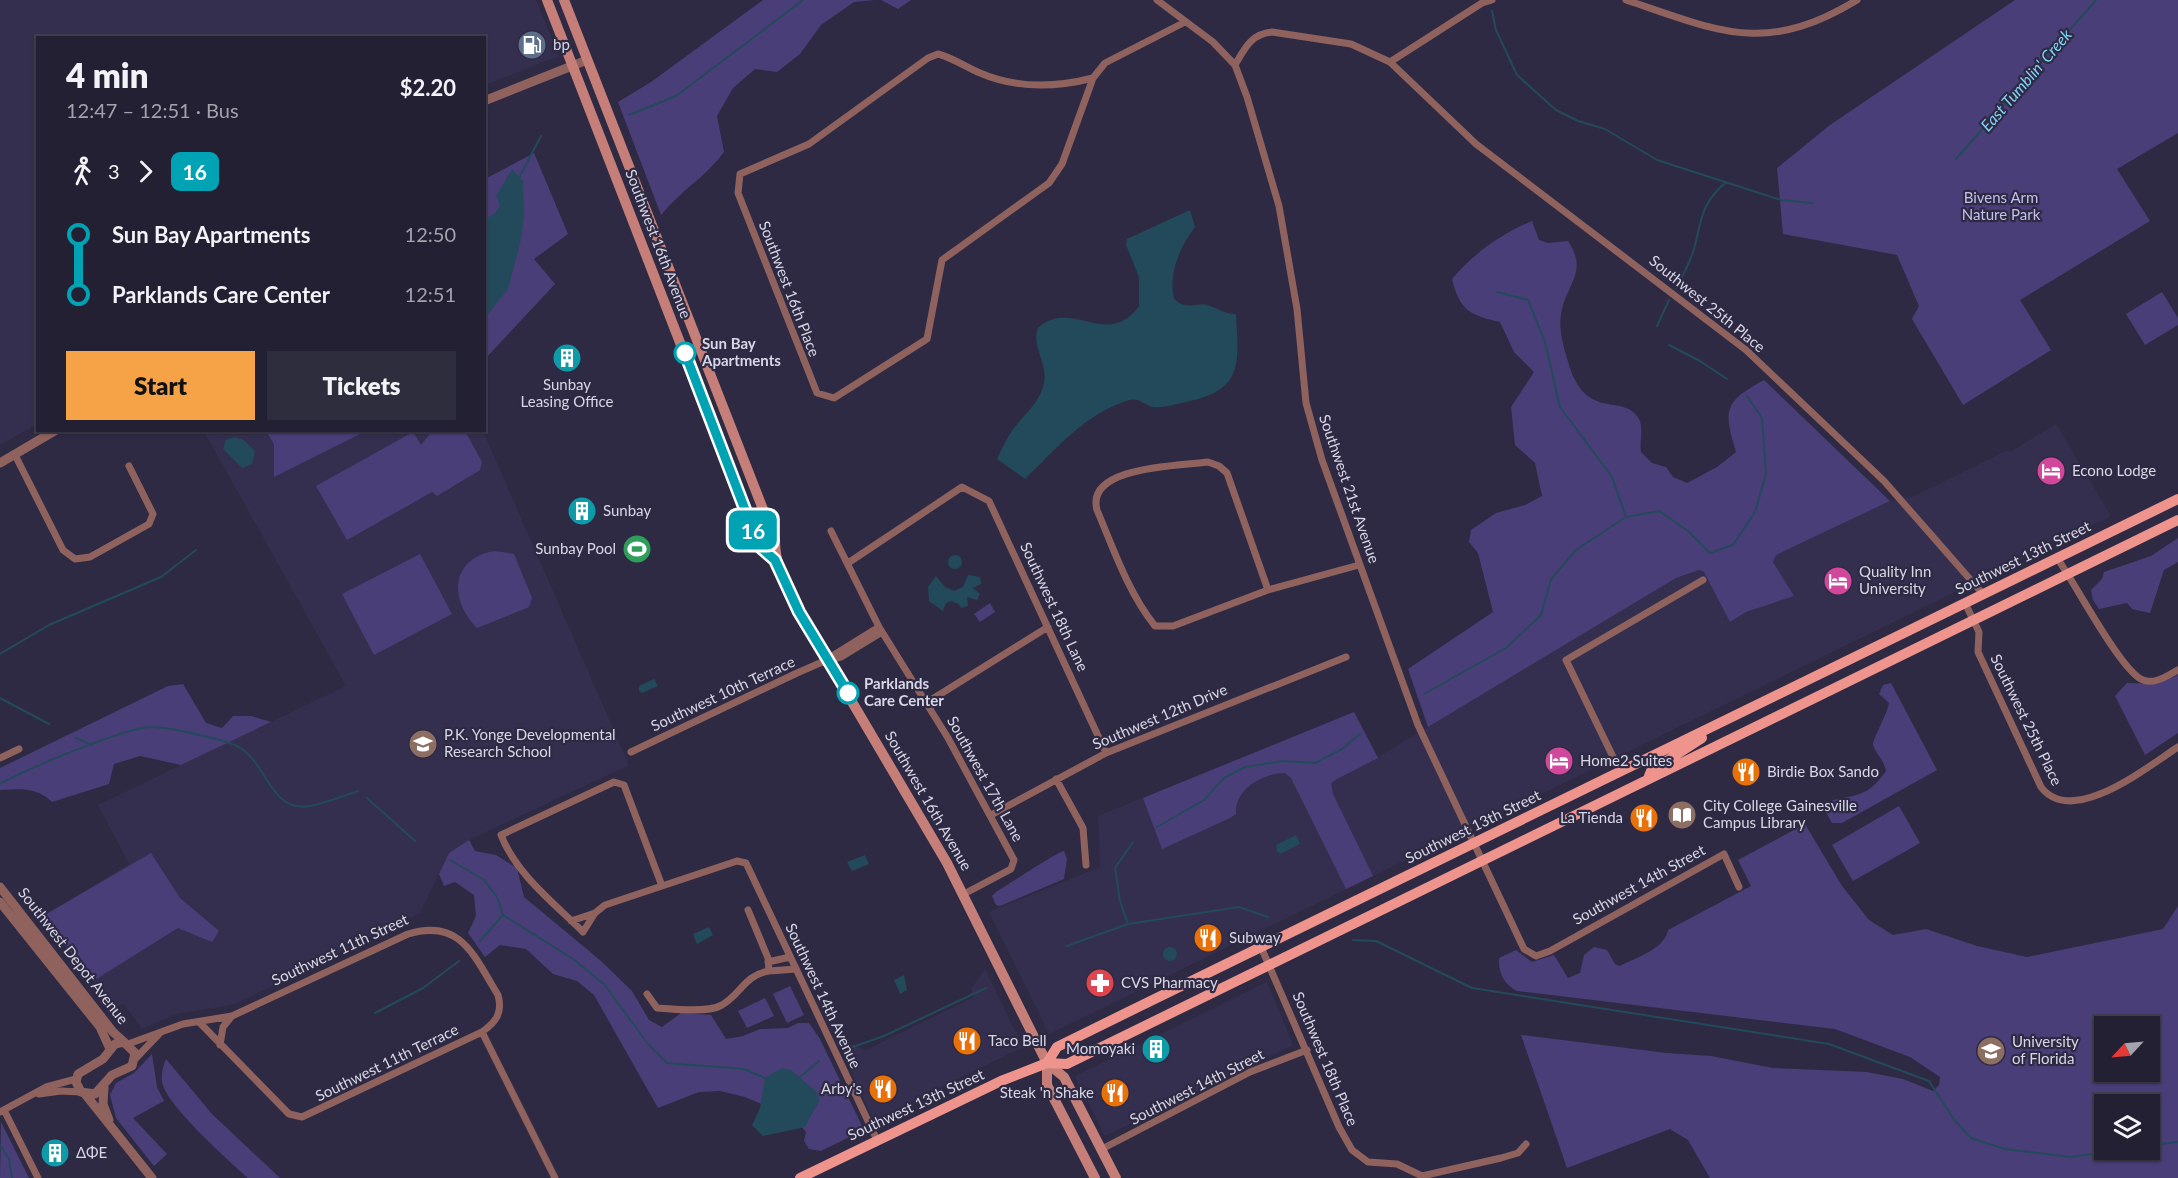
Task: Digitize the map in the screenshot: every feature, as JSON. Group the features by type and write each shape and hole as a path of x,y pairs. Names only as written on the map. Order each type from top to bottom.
{"main road":[{"name":"Southwest 16th Avenue","path":"547,0 759,546 775,560 799,612 964,894 1047,1063 1064,1077 1116,1178"},
{"name":"Southwest 16th Avenue","path":"564,0 772,530 775,540 775,560"},
{"name":"Southwest 13th Street","path":"1047,1063 1057,1047 1473,844 1618,767 1706,730 2178,499"},
{"name":"Southwest 13th Street","path":"800,1178 877,1140 1047,1063 1067,1064 2178,520"},
{"path":"1794,687 1802,705"},
{"path":"1647,780 1651,771 1703,738 1706,730"},
{"path":"1618,767 1629,789"},
{"name":"Southwest 16th Avenue","path":"1047,1063 1047,1085 1095,1178"}],"street":[{"name":"Southwest 21st Avenue","path":"1157,0 1213,42 1235,65 1248,97 1279,206 1297,309 1306,403 1329,481 1418,725 1524,949 1536,956"},
{"path":"1390,62 1480,1 1492,0"},
{"path":"1626,0 1739,34 1760,35 1793,30 1834,14 1857,0"},
{"path":"1093,78 1105,63 1185,22"},
{"name":"Southwest 25th Place","path":"1235,65 1248,43 1260,33 1272,32 1351,44 1390,62 1476,144 1746,350 1884,481 1983,594"},
{"name":"Southwest 16th Place","path":"938,54 995,80 1023,85 1062,85 1093,78 1062,164 1049,183 942,260 927,339 834,398 817,393 738,193 740,174 809,144 928,58 938,54"},
{"path":"486,100 587,60"},
{"path":"0,463 53,432"},
{"path":"15,454 63,550 75,559 90,557 149,524 153,514 129,466"},
{"path":"1268,590 1227,473 1219,466 1208,462 1117,476 1096,493 1097,510 1123,571 1140,608 1155,626 1173,626 1268,590 1359,565"},
{"name":"Southwest 18th Lane","path":"848,563 962,487 988,501 993,507 1106,753"},
{"name":"Southwest 17th Lane","path":"831,531 881,629 991,815 1014,860 1014,865 964,894"},
{"path":"2057,558 2105,633 2136,676 2146,681 2153,681 2178,670"},
{"path":"1618,767 1566,660 1703,580"},
{"name":"Southwest 25th Place","path":"1965,603 1978,632 1978,652 2041,787 2048,796 2066,801 2096,796 2178,747"},
{"path":"926,703 1048,627"},
{"name":"Southwest 10th Terrace","path":"631,752 827,660 881,629"},
{"name":"Southwest 12th Drive","path":"991,815 1106,753 1346,657"},
{"path":"0,758 19,749"},
{"path":"1056,779 1083,828 1086,865"},
{"path":"614,782 624,785 662,886 605,905 595,913 583,932 537,888 506,850 501,835 614,782"},
{"name":"Southwest 14th Street","path":"1536,956 1724,854 1739,886"},
{"name":"Southwest 14th Avenue","path":"662,886 737,861 746,864 877,1140"},
{"name":"Southwest Depot Avenue","path":"0,887 82,998 126,1043"},
{"path":"0,902 82,998 106,1037 110,1049"},
{"path":"747,910 768,962 769,971"},
{"path":"571,921 595,913"},
{"name":"Southwest 11th Street","path":"2,1111 37,1095 46,1088 76,1079 80,1072 103,1059 118,1043 159,1034 183,1024 232,1016 408,934 428,928 442,929 462,941 498,995 500,1015 482,1032"},
{"name":"Southwest 18th Place","path":"1261,947 1339,1127 1352,1150 1368,1162 1396,1164 1422,1176 1518,1153 1526,1144"},
{"path":"768,962 790,957"},
{"path":"647,994 657,1008 686,1010 719,1007 756,973 796,969"},
{"path":"220,1045 223,1028 232,1016"},
{"name":"Southwest 11th Terrace","path":"198,1022 289,1114 302,1117 482,1032"},
{"path":"482,1032 555,1178"},
{"name":"Southwest 11th Street","path":"37,1095 61,1091 95,1094 104,1087 112,1075 130,1068 136,1058 159,1034"},
{"path":"126,1043 133,1048 136,1058"},
{"name":"Southwest 14th Street","path":"1100,1150 1250,1072 1307,1050"},
{"path":"76,1079 83,1093 152,1178"},
{"path":"104,1087 104,1104 110,1125"},
{"path":"2,1111 38,1178"}],"shaded area":[{"path":"0,0 536,0 559,56 486,85 486,36 36,36 36,425 0,445"},
{"path":"2056,424 2111,516 1049,1034 989,912 1100,867 1098,816 1354,712 1378,757 1676,578 1699,570 1708,576 1730,622 1746,612 1793,596 1773,562 1776,555 1890,501 1912,497 2008,450 2010,452"},
{"name":"P.K. Yonge Developmental Research School","path":"205,432 483,432 629,765 469,840 449,853 420,913 235,1004 177,1014 142,1029 124,1004 113,1008 43,916 129,864 98,805 346,686"},
{"path":"985,969 1023,1047 912,1101 913,1105 875,1124 836,1038 866,1050 974,997 971,989"},
{"path":"1267,982 1293,1045 1105,1136 1075,1076"}],"green space":[{"path":"763,0 875,0 854,2 821,25 800,54 777,72 755,69 733,88 717,116 724,152 710,169 676,198 661,215 618,102 651,82"},
{"path":"881,0 911,0 898,9"},
{"name":"Bivens Arm Nature Park","path":"2015,0 2178,0 2178,133 2117,169 2150,221 2020,300 2051,350 1963,405 1912,319 1919,306 1897,255 1783,234 1777,168 1830,125"},
{"path":"534,153 568,234 534,259 555,284 486,358 486,178"},
{"path":"1532,221 1539,240 1548,243 1568,241 1574,252 1576,270 1561,314 1560,327 1566,355 1577,384 1595,400 1631,410 1637,416 1641,429 1641,452 1652,463 1666,467 1673,477 1687,483 1717,467 1736,452 1729,426 1730,408 1741,394 1764,380 1890,501 1776,555 1773,562 1794,596 1746,612 1730,622 1704,572 1699,570 1676,578 1428,727 1408,669 1493,612 1478,553 1469,542 1471,530 1496,513 1525,505 1542,496 1535,463 1515,445 1511,407 1534,372 1514,352 1500,322 1474,314 1463,305 1452,279 1489,245"},
{"path":"2162,292 2178,318 2178,325 2145,345 2126,314"},
{"path":"267,432 364,432 274,477 274,444"},
{"path":"413,432 421,445 431,432 466,432 482,462 480,470 437,496 432,492 347,540 316,486"},
{"path":"2178,538 2178,562 2164,570 2150,613 2132,609 2127,603 2099,609 2093,600 2091,590 2102,579 2104,572 2151,556"},
{"path":"495,551 514,554 532,598 529,607 477,628 462,605 459,582 462,571 469,562 480,555"},
{"path":"420,554 452,614 374,655 342,594"},
{"path":"990,603 995,612 980,622 974,614"},
{"path":"2178,675 2178,733 2145,755 2115,696 2127,683 2157,684"},
{"path":"1891,683 1937,770 1842,823 1832,823 1823,807 1825,803 1865,792 1886,771 1873,745 1889,703 1879,694 1883,685"},
{"path":"183,684 206,723 222,728 233,716 251,716 271,722 181,765 140,756 114,764 109,784 52,802 34,791 0,790 0,768 168,686"},
{"path":"1354,712 1378,758 1331,783 1333,794 1373,876 1346,889 1291,778 1285,773 1267,776 1251,784 1240,797 1236,814 1230,818 1162,849 1143,798"},
{"path":"1899,806 1920,843 1853,881 1832,845"},
{"path":"1805,824 1842,886 1869,920 1893,935 1926,929 1977,946 2027,957 2163,929 2178,906 2178,1178 1710,1178 1688,1140 1670,1129 1567,1168 1521,1035 1667,1053 1711,1056 1773,1068 1867,1072 1903,1079 1933,1091 1939,1085 1940,1077 1910,1057 1835,1029 1517,991 1503,978 1499,958 1516,950 1532,962 1554,955 1568,978 1580,973 1584,955 1594,947 1607,950 1615,964 1620,966 1655,948 1661,943 1668,930 1751,886 1738,860"},
{"path":"469,840 475,851 496,855 517,868 524,897 601,961 632,991 649,1020 662,1027 681,1013 711,1015 726,1039 743,1036 760,1029 788,1028 798,1023 809,1023 820,1039 864,1130 821,1151 809,1149 804,1141 806,1132 795,1118 745,1097 720,1091 699,1092 658,1108 594,995 577,981 553,974 526,949 500,945 485,957 468,933 476,916 474,895 455,882 444,886 439,874 449,853"},
{"path":"1064,851 1067,859 1064,879 1000,906 996,905 992,896 996,892"},
{"path":"151,853 180,898 219,931 212,942 178,928 93,981 43,916"},
{"path":"790,986 804,1015 787,1023 773,994"},
{"path":"765,998 774,1016 747,1028 738,1011"},
{"path":"152,1054 157,1087 164,1101 133,1118 167,1154 154,1166 116,1118 110,1095 116,1083 134,1073"},
{"path":"166,1059 212,1114 280,1178 248,1178 199,1132 166,1092 162,1082 162,1070"},
{"path":"1,1121 2,1124 29,1178 0,1178"}],"water":[{"path":"512,169 523,181 524,218 520,244 508,289 486,317 486,218 499,208 496,196"},
{"path":"1190,210 1195,227 1185,243 1174,270 1174,299 1182,304 1207,305 1236,314 1237,359 1229,380 1221,389 1208,396 1190,401 1154,407 1133,399 1113,406 1072,433 1025,479 997,459 1008,437 1042,390 1045,376 1036,335 1038,328 1050,320 1063,318 1115,324 1127,318 1139,306 1139,277 1126,245 1127,239"},
{"path":"234,437 244,440 255,451 252,464 242,468 223,449 226,440"},
{"path":"955,555 960,557 962,562 960,567 955,569 950,567 948,562 950,557"},
{"path":"968,575 980,577 981,584 973,588 980,594 977,600 967,597 968,606 961,608 959,604 951,601 946,603 943,611 929,601 928,587 936,576 945,587 954,591 963,587"},
{"path":"654,679 658,686 642,693 639,691 639,686"},
{"path":"1296,835 1300,844 1280,854 1277,851 1276,845"},
{"path":"865,855 869,864 852,871 847,862"},
{"path":"709,927 713,935 697,944 693,934"},
{"path":"1167,947 1173,947 1177,954 1173,961 1167,961 1163,957 1163,951"},
{"path":"904,975 907,990 900,994 894,980"},
{"path":"782,1068 791,1070 818,1093 819,1101 805,1127 763,1136 752,1125 760,1108 765,1078"}],"waterway":[{"path":"629,115 676,96 803,0"},
{"name":"East Tumblin' Creek","path":"1956,159 2096,0"},
{"path":"1492,11 1496,30 1517,75 1556,110 1578,121 1605,129 1657,160 1781,200 1812,203"},
{"path":"520,176 541,136"},
{"path":"1676,288 1692,254 1703,213 1711,198 1726,182"},
{"path":"1497,292 1528,300 1545,342 1560,407 1612,477 1626,517"},
{"path":"1657,326 1669,300"},
{"path":"1669,345 1700,361 1727,379"},
{"path":"1424,694 1506,648 1541,615 1551,579 1576,550 1626,517 1659,511 1688,531 1710,553 1733,545 1755,512 1766,474 1762,418 1747,396"},
{"path":"0,654 49,625 161,577 196,550"},
{"path":"0,698 49,724"},
{"path":"0,784 100,741 153,727 196,734 237,746 256,763 277,794 286,802 296,806 316,805 358,791"},
{"path":"1157,827 1204,800 1224,778 1245,767 1283,761 1315,763 1342,749 1360,734"},
{"path":"76,738 92,745"},
{"path":"367,798 415,841"},
{"path":"1128,924 1120,901 1115,868 1133,842"},
{"path":"450,860 484,880 497,897 503,915 573,959 604,984 648,1044 667,1063 744,1069 765,1078"},
{"path":"1067,946 1128,924 1239,907 1268,917"},
{"path":"480,941 503,915"},
{"path":"1353,940 1376,941 1472,988 1829,1044 1929,1081 1955,1121 1971,1138 2005,1149 2070,1157 2094,1154"},
{"path":"375,1013 423,988 459,961"},
{"path":"844,1050 884,1036 986,988"},
{"path":"800,1077 819,1061"},
{"path":"2160,1144 2178,1142"},
{"path":"0,1145 9,1159 12,1178"}],"bus line":[{"name":"16","path":"685,353 759,546 775,560 799,612 848,693"}],"place":[{"name":"bp","path":"532,45"},
{"name":"Sun Bay Apartments","path":"685,353"},
{"name":"Sunbay Leasing Office","path":"567,358"},
{"name":"Econo Lodge","path":"2051,471"},
{"name":"Sunbay","path":"582,511"},
{"name":"Sunbay Pool","path":"637,549"},
{"name":"Quality Inn University","path":"1838,581"},
{"name":"Parklands Care Center","path":"848,693"},
{"name":"P.K. Yonge Developmental Research School","path":"423,744"},
{"name":"Home2 Suites","path":"1559,761"},
{"name":"Birdie Box Sando","path":"1746,772"},
{"name":"City College Gainesville Campus Library","path":"1682,815"},
{"name":"La Tienda","path":"1644,818"},
{"name":"Subway","path":"1208,938"},
{"name":"CVS Pharmacy","path":"1100,983"},
{"name":"Taco Bell","path":"967,1041"},
{"name":"Momoyaki","path":"1156,1049"},
{"name":"University of Florida","path":"1991,1051"},
{"name":"Arby's","path":"883,1089"},
{"name":"Steak 'n Shake","path":"1115,1093"},
{"name":"ΔΦΕ","path":"55,1153"}]}
